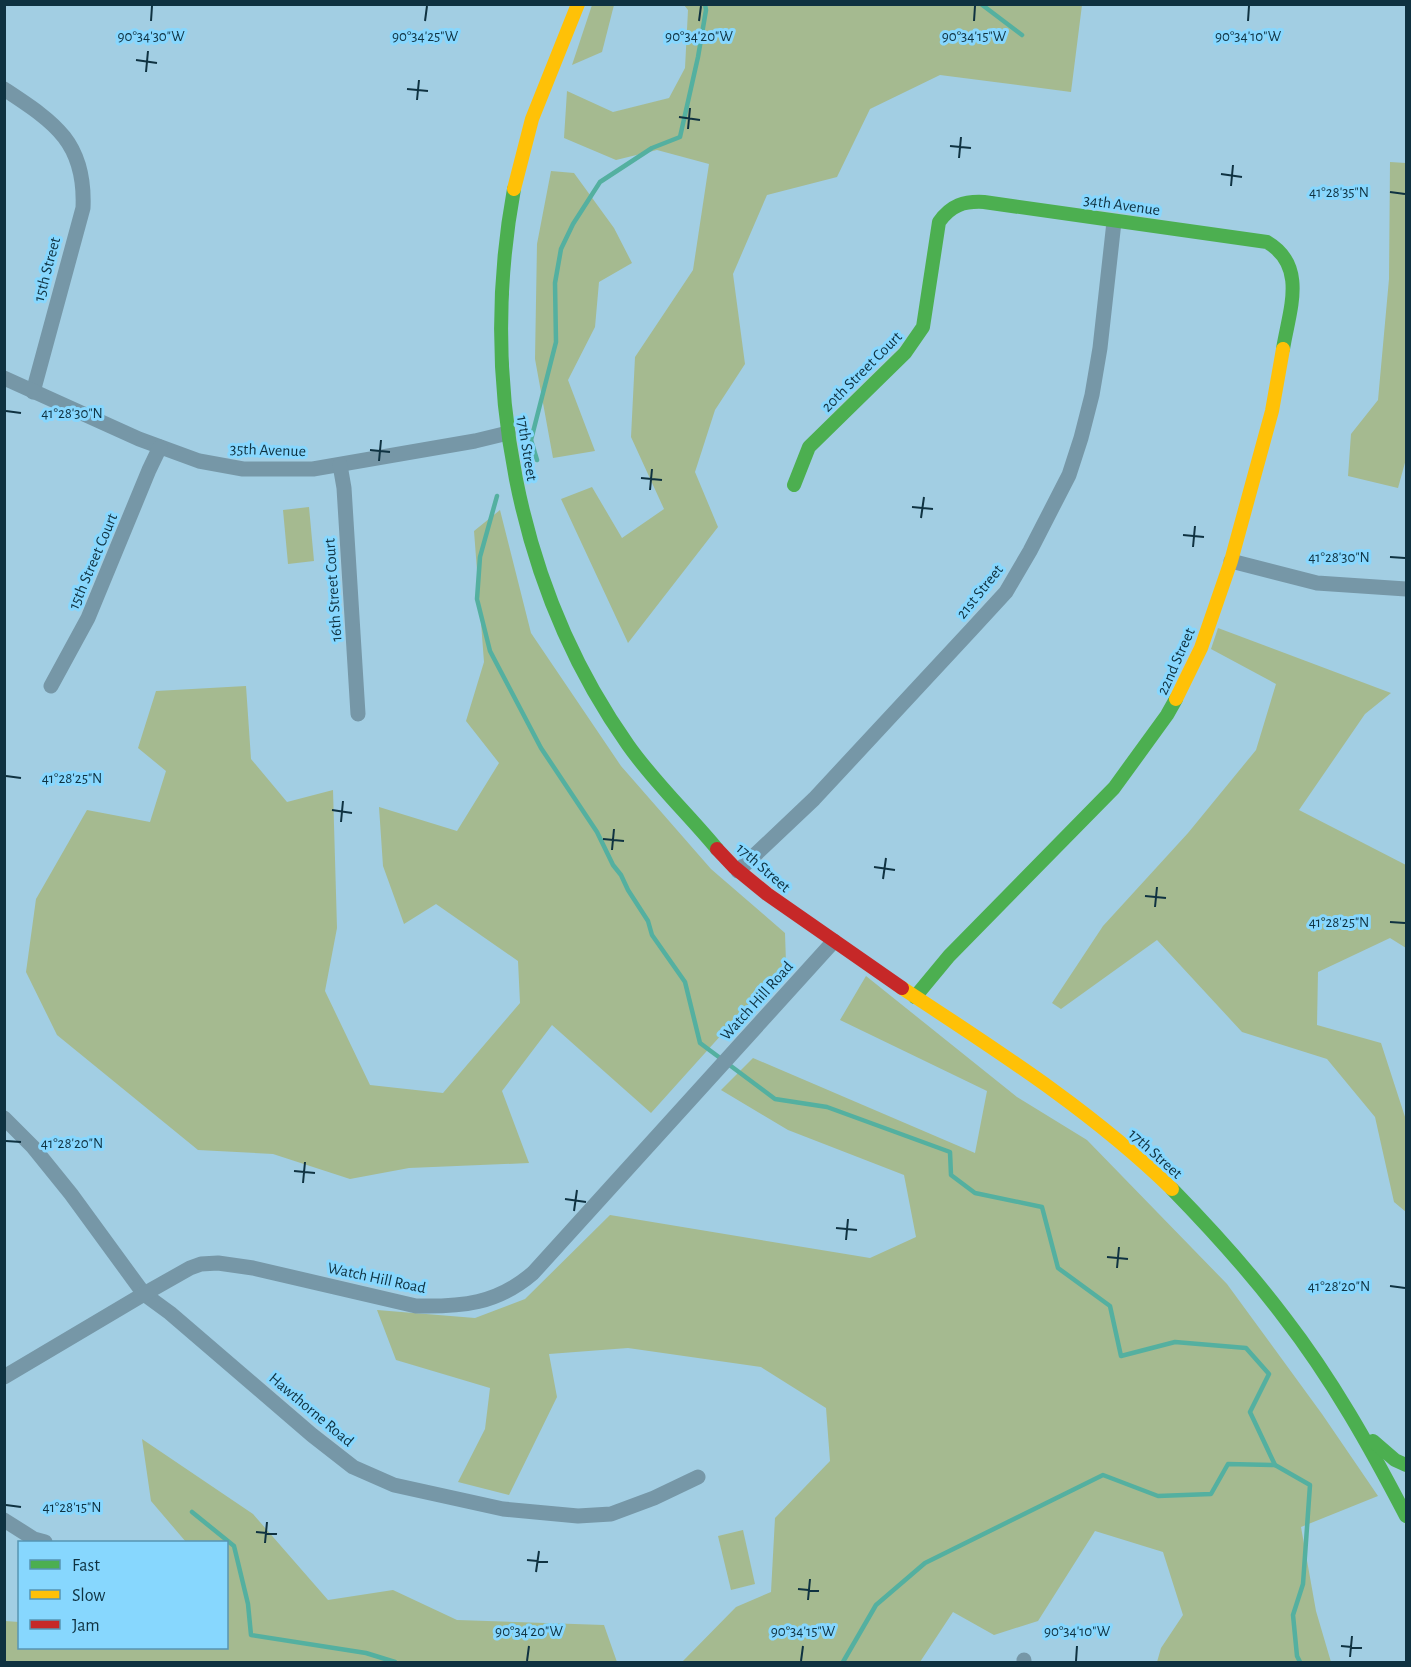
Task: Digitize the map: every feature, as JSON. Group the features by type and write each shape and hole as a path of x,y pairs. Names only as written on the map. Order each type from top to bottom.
{"street":[{"name":"17th Street","path":"578,4 572,25 531,121 520,162 502,277 501,334 504,401 523,514 543,579 568,643 604,708 631,749 738,871 785,907 915,997 1041,1079 1128,1148 1172,1189 1238,1260 1280,1310 1337,1390 1407,1516"},
{"name":"15th Street","path":"4,89 47,117 62,134 76,156 84,186 83,208 33,392"},
{"name":"34th Avenue","path":"952,206 961,202 984,202 1267,242 1284,253"},
{"name":"20th Street Court","path":"794,485 808,447 905,353 923,327 939,222 952,206"},
{"name":"21st Street","path":"738,871 814,799 979,622 1005,592 1030,551 1069,475 1092,395 1100,348 1114,222"},
{"name":"22nd Street","path":"915,997 949,956 1114,788 1167,715 1184,685 1201,648 1230,561 1272,411 1293,289 1290,260 1284,253"},
{"name":"35th Avenue","path":"4,378 160,447 199,461 243,469 293,470 340,465 508,433"},
{"name":"15th Street Court","path":"51,686 88,618 160,447"},
{"name":"16th Street Court","path":"340,465 344,488 358,714"},
{"path":"1230,561 1317,583 1407,589"},
{"name":"Watch Hill Road","path":"4,1377 144,1294 201,1264 218,1263 253,1268 417,1306 441,1306 482,1301 499,1296 518,1286 533,1273 834,941"},
{"name":"Hawthorne Road","path":"4,1118 33,1147 58,1178 144,1294 170,1313 312,1435 353,1467 394,1485 503,1509 579,1515 611,1514 654,1498 698,1477"},
{"path":"1359,1430 1395,1460 1407,1465"},
{"path":"4,1520 34,1539 41,1541"}],"green space":[{"path":"592,5 614,5 602,52 572,65"},
{"path":"684,5 1082,5 1071,92 940,75 870,109 837,177 767,195 733,274 745,364 715,410 695,472 718,527 628,643 561,499 592,487 622,538 664,509 631,437 635,357 693,270 709,164 657,150 616,160 564,138 567,91 613,112 669,98 685,68 688,10"},
{"path":"1390,162 1406,163 1406,459 1398,488 1348,476 1351,434 1378,400 1389,279"},
{"path":"551,171 574,173 614,228 632,263 599,282 595,327 568,380 595,451 553,458 535,359 537,244"},
{"path":"309,507 314,561 288,564 283,510"},
{"path":"500,510 531,633 621,766 711,869 785,933 786,963 651,1113 552,1025 502,1091 529,1163 409,1168 350,1179 273,1154 198,1150 57,1035 26,972 36,899 87,810 150,822 166,771 138,748 156,691 246,686 251,759 287,802 333,790 337,928 325,991 370,1085 443,1093 520,1003 518,961 436,904 404,924 383,866 379,807 457,831 499,763 466,721 484,662 474,531"},
{"path":"1218,628 1391,693 1365,714 1299,810 1406,865 1406,948 1390,938 1318,972 1317,1025 1381,1043 1406,1120 1406,1212 1394,1202 1375,1117 1327,1059 1242,1032 1157,940 1061,1009 1052,1003 1103,926 1188,833 1256,750 1276,684 1211,649"},
{"path":"866,976 1017,1097 1087,1140 1227,1284 1322,1414 1378,1496 1301,1527 1316,1611 1331,1662 1157,1662 1161,1648 1183,1615 1163,1552 1095,1531 1038,1621 994,1635 953,1612 920,1662 682,1662 736,1607 771,1592 775,1518 830,1461 826,1408 761,1367 628,1348 549,1354 557,1397 509,1495 458,1482 485,1429 490,1388 396,1360 377,1310 475,1318 525,1299 610,1215 870,1258 916,1237 904,1175 788,1130 721,1090 753,1058 975,1153 987,1091 840,1020"},
{"path":"142,1439 253,1514 328,1600 393,1590 457,1620 604,1625 617,1662 5,1662 5,1621 18,1622 18,1649 228,1649 228,1541 185,1541 151,1501"},
{"path":"743,1530 755,1584 731,1590 718,1536"}],"waterway":[{"path":"537,460 531,440 556,342 555,283 561,249 573,224 600,182 652,148 680,137 698,57 705,4"},
{"path":"981,4 1022,35"},
{"path":"497,496 480,557 477,599 490,651 541,748 597,832 613,865 648,921 652,935 685,982 700,1043 775,1099 827,1107 950,1152 951,1175 975,1193 1042,1207 1058,1268 1110,1306 1121,1356 1175,1342 1246,1348 1269,1374 1250,1412 1275,1465 1310,1485 1303,1584 1293,1615 1297,1656 1300,1662"},
{"path":"843,1662 876,1605 925,1563 1103,1475 1158,1496 1211,1494 1228,1464 1275,1465"},
{"path":"192,1512 228,1541"},
{"path":"228,1541 234,1546 248,1604 251,1635 366,1653 395,1662"}],"traffic: fast":[{"path":"514,189 504,261 501,334 505,406 516,479 533,549 558,618 590,683 628,745 717,849"},
{"path":"794,485 809,447 905,353 923,327 939,222 953,208 964,203 984,202 1267,242 1280,252 1292,276 1293,290 1283,349"},
{"path":"915,997 949,956 1114,788 1176,699"},
{"path":"1172,1189 1244,1268 1302,1341 1350,1414 1406,1516"},
{"path":"1373,1441 1395,1460 1406,1465"}],"traffic: slow":[{"path":"514,189 532,119 578,4"},
{"path":"1176,699 1201,648 1231,561 1272,411 1283,349"},
{"path":"902,988 1076,1107 1141,1160 1172,1189"}],"traffic: jam":[{"path":"717,849 734,867 767,894 902,988"}]}
